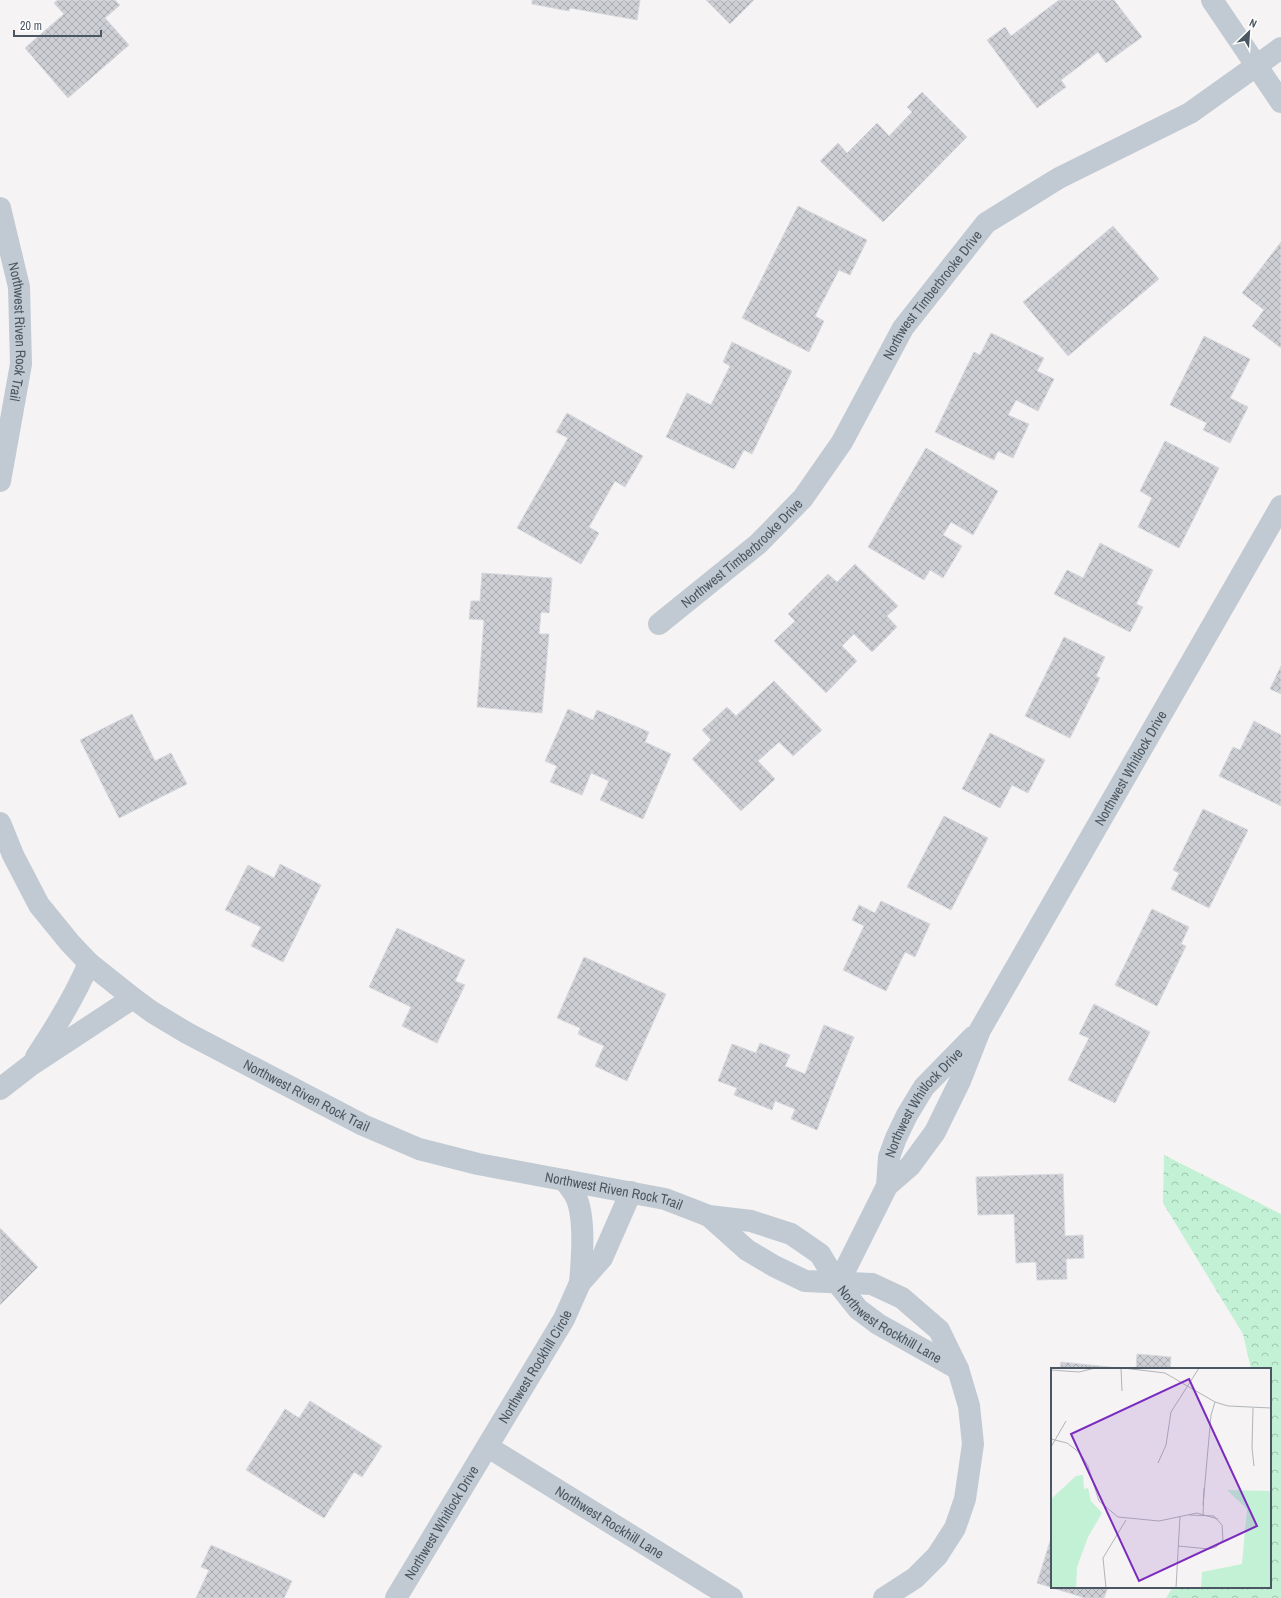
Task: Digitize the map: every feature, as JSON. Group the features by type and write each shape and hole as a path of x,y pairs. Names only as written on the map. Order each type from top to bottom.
{"street":[{"path":"1212,0 1281,102"},
{"name":"Northwest Timberbrooke Drive","path":"659,624 758,544 803,498 842,442 903,328 986,224 1059,178 1190,113 1281,48"},
{"name":"Northwest Riven Rock Trail","path":"0,208 19,287 21,364 0,481"},
{"name":"Northwest Whitlock Drive","path":"838,1284 887,1186 910,1166 935,1132 960,1081 980,1030 1281,506"},
{"name":"Northwest Riven Rock Trail","path":"0,823 13,854 39,905 70,944 89,963 133,998 152,1012 194,1036 363,1125 419,1149 478,1164 665,1199 709,1216 751,1221 791,1234 820,1254 838,1284"},
{"path":"31,1065 50,1037 80,983 89,963"},
{"path":"0,1089 31,1065 133,998"},
{"name":"Northwest Whitlock Drive","path":"887,1186 889,1157 896,1138 924,1087 980,1030"},
{"name":"Northwest Rockhill Circle","path":"564,1180 576,1196 581,1219 583,1254 580,1283"},
{"name":"Northwest Rockhill Circle","path":"488,1448 564,1318 580,1283 602,1258 631,1192"},
{"name":"Northwest Riven Rock Trail","path":"709,1216 747,1250 774,1266 805,1281 838,1284"},
{"name":"Northwest Rockhill Lane","path":"838,1284 858,1309 878,1324 958,1369"},
{"name":"Northwest Rockhill Lane","path":"838,1284 872,1284 902,1298 939,1330 958,1369 969,1406 973,1444 965,1499 955,1528 937,1556 915,1578 884,1598"},
{"name":"Northwest Whitlock Drive","path":"396,1598 488,1448"},
{"name":"Northwest Rockhill Lane","path":"488,1448 732,1598"}],"green space":[{"path":"1164,1155 1281,1214 1281,1598 1166,1598 1172,1588 1271,1588 1271,1368 1251,1368 1243,1334 1163,1203"}],"building":[{"path":"58,0 115,0 120,5 105,18 129,45 68,98 25,48 64,14 54,3"},
{"path":"532,0 640,0 637,20 570,8 569,11 532,4"},
{"path":"706,0 754,0 730,24"},
{"path":"1059,0 1114,0 1142,37 1106,63 1098,52 1061,80 1066,87 1037,108 987,40 1005,27 1011,36"},
{"path":"922,92 967,137 883,222 820,161 838,143 847,153 877,123 889,136 912,112 907,107"},
{"path":"798,206 867,240 850,275 839,270 815,316 824,321 809,352 742,318"},
{"path":"1113,226 1159,279 1068,356 1023,302"},
{"path":"1281,242 1281,348 1252,326 1264,310 1242,293"},
{"path":"991,333 1044,358 1037,371 1054,379 1038,411 1016,400 1008,415 1029,424 1013,458 998,451 994,460 935,432 974,352 980,355"},
{"path":"1204,336 1250,359 1230,398 1248,407 1230,443 1203,430 1207,423 1170,405"},
{"path":"732,342 792,371 752,454 744,450 734,469 666,437 687,393 711,405 730,366 723,362"},
{"path":"567,413 643,456 625,487 615,481 589,527 599,533 581,564 517,528 568,438 556,432"},
{"path":"1165,441 1219,468 1179,548 1138,527 1152,498 1140,491"},
{"path":"926,448 998,491 973,535 951,522 943,535 962,546 943,578 930,570 924,580 868,547"},
{"path":"1100,543 1153,570 1136,604 1143,607 1130,632 1054,594 1067,570 1083,578"},
{"path":"855,564 898,606 887,616 897,627 872,652 854,634 842,646 857,661 826,693 774,641 795,621 788,614 828,574 837,582"},
{"path":"482,573 552,578 549,613 541,612 539,634 549,634 542,713 477,707 484,620 469,619 471,601 480,601"},
{"path":"1064,637 1105,657 1096,676 1100,678 1070,738 1025,716"},
{"path":"1281,666 1281,694 1270,689"},
{"path":"774,681 822,730 793,756 779,742 758,761 775,779 741,811 692,759 711,740 702,730 727,707 736,716"},
{"path":"568,709 593,720 597,710 649,732 645,742 671,754 643,819 600,800 609,781 591,773 582,795 550,782 557,766 545,761"},
{"path":"132,714 155,761 171,753 187,784 119,818 80,740"},
{"path":"1254,721 1281,735 1281,806 1219,776 1233,747 1240,750"},
{"path":"990,733 1045,760 1028,793 1012,785 1000,808 962,789"},
{"path":"1203,809 1248,830 1209,908 1171,889 1179,873 1173,870"},
{"path":"944,816 988,838 951,910 907,887"},
{"path":"280,864 321,885 283,962 251,946 261,927 225,910 248,865 274,878"},
{"path":"881,901 930,924 915,957 905,952 886,991 843,970 864,926 852,920 859,905 875,913"},
{"path":"1152,909 1189,927 1181,944 1186,946 1157,1006 1115,985"},
{"path":"397,928 465,960 455,981 465,985 437,1043 402,1026 411,1007 369,987"},
{"path":"584,957 666,994 627,1081 595,1066 604,1046 578,1034 580,1028 557,1018"},
{"path":"1094,1004 1150,1032 1115,1103 1068,1080 1089,1038 1079,1034"},
{"path":"824,1025 854,1037 817,1130 791,1119 795,1109 775,1101 772,1110 734,1095 737,1088 718,1081 732,1044 756,1053 760,1043 790,1055 785,1066 805,1074"},
{"path":"1063,1174 1065,1236 1083,1235 1084,1258 1066,1259 1067,1279 1037,1280 1036,1262 1016,1263 1014,1214 978,1215 976,1177"},
{"path":"0,1228 38,1267 0,1305"},
{"path":"1137,1354 1171,1357 1170,1368 1136,1368"},
{"path":"1061,1362 1119,1368 1060,1368"},
{"path":"310,1401 382,1446 362,1477 354,1472 324,1518 246,1470 285,1409 299,1418"},
{"path":"1051,1538 1051,1587 1037,1583"},
{"path":"211,1545 292,1581 284,1598 196,1598 209,1570 201,1567"},
{"path":"1053,1588 1108,1588 1104,1598 1085,1598"}]}
